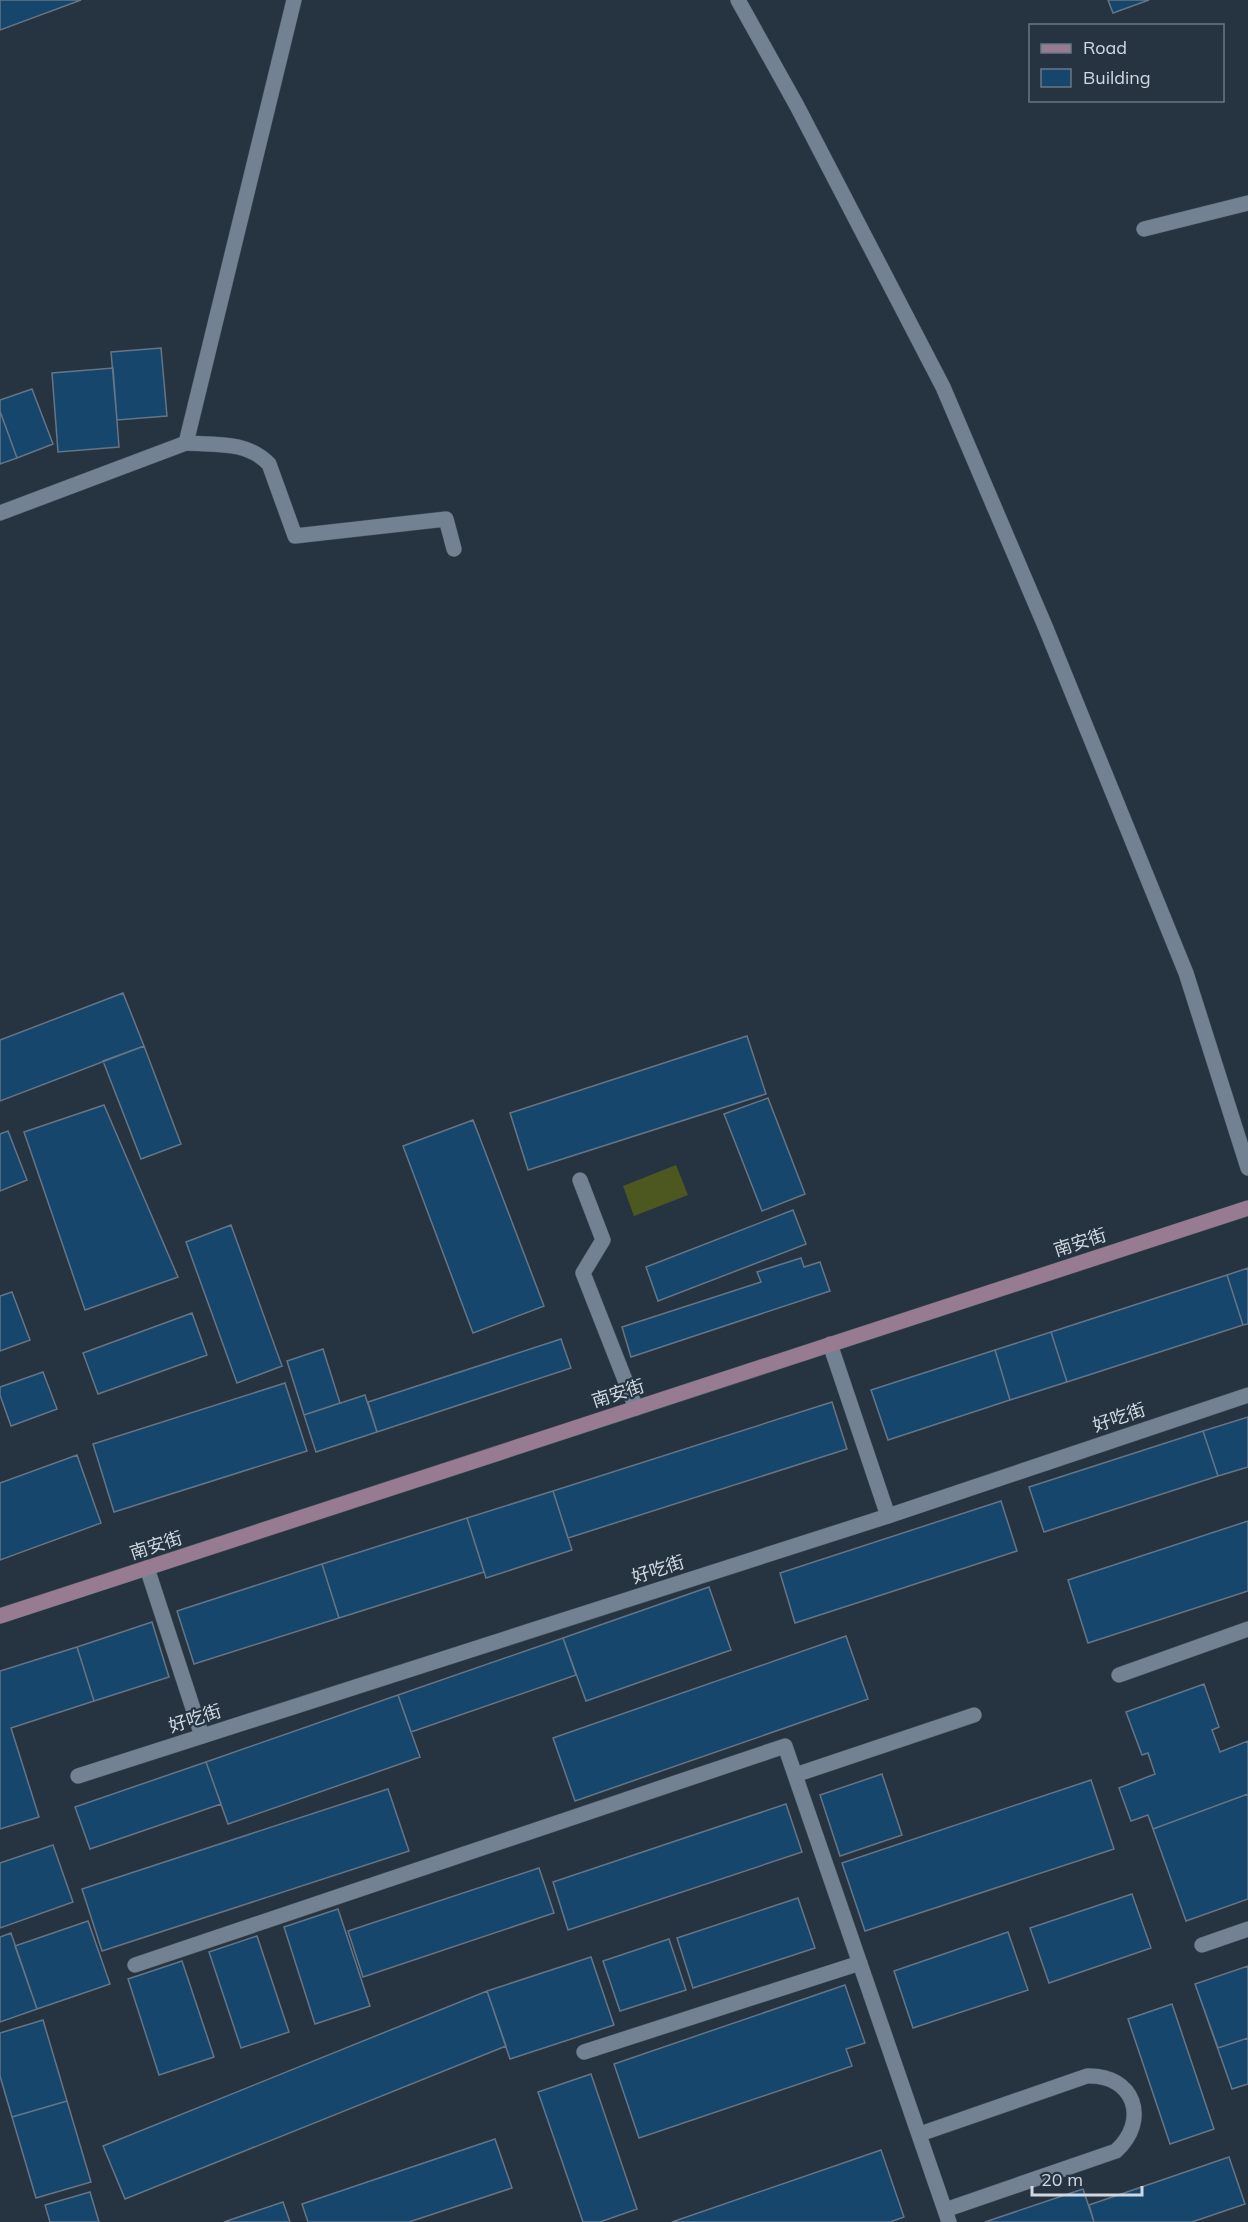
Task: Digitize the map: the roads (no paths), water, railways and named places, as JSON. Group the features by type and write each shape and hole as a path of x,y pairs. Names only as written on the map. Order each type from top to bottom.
{"main road":[{"name":"南安街","path":"0,1616 1248,1208"}],"street":[{"path":"186,443 294,0"},
{"path":"738,0 797,106 943,387 1045,626 1186,973 1248,1168"},
{"path":"1144,229 1248,203"},
{"path":"0,513 186,443 240,447 248,449 269,464 295,536 446,519 454,549"},
{"path":"580,1180 603,1239 583,1273 636,1408"},
{"path":"830,1344 888,1516"},
{"name":"好吃街","path":"78,1776 888,1516 1248,1395"},
{"path":"147,1568 202,1736"},
{"path":"1119,1675 1248,1629"},
{"path":"795,1775 974,1715"},
{"path":"135,1965 785,1746 947,2216 1116,2151 1131,2132 1134,2108 1130,2097 1112,2079 1087,2076 920,2134"},
{"path":"1202,1945 1248,1929"},
{"path":"584,2052 860,1963"}]}
